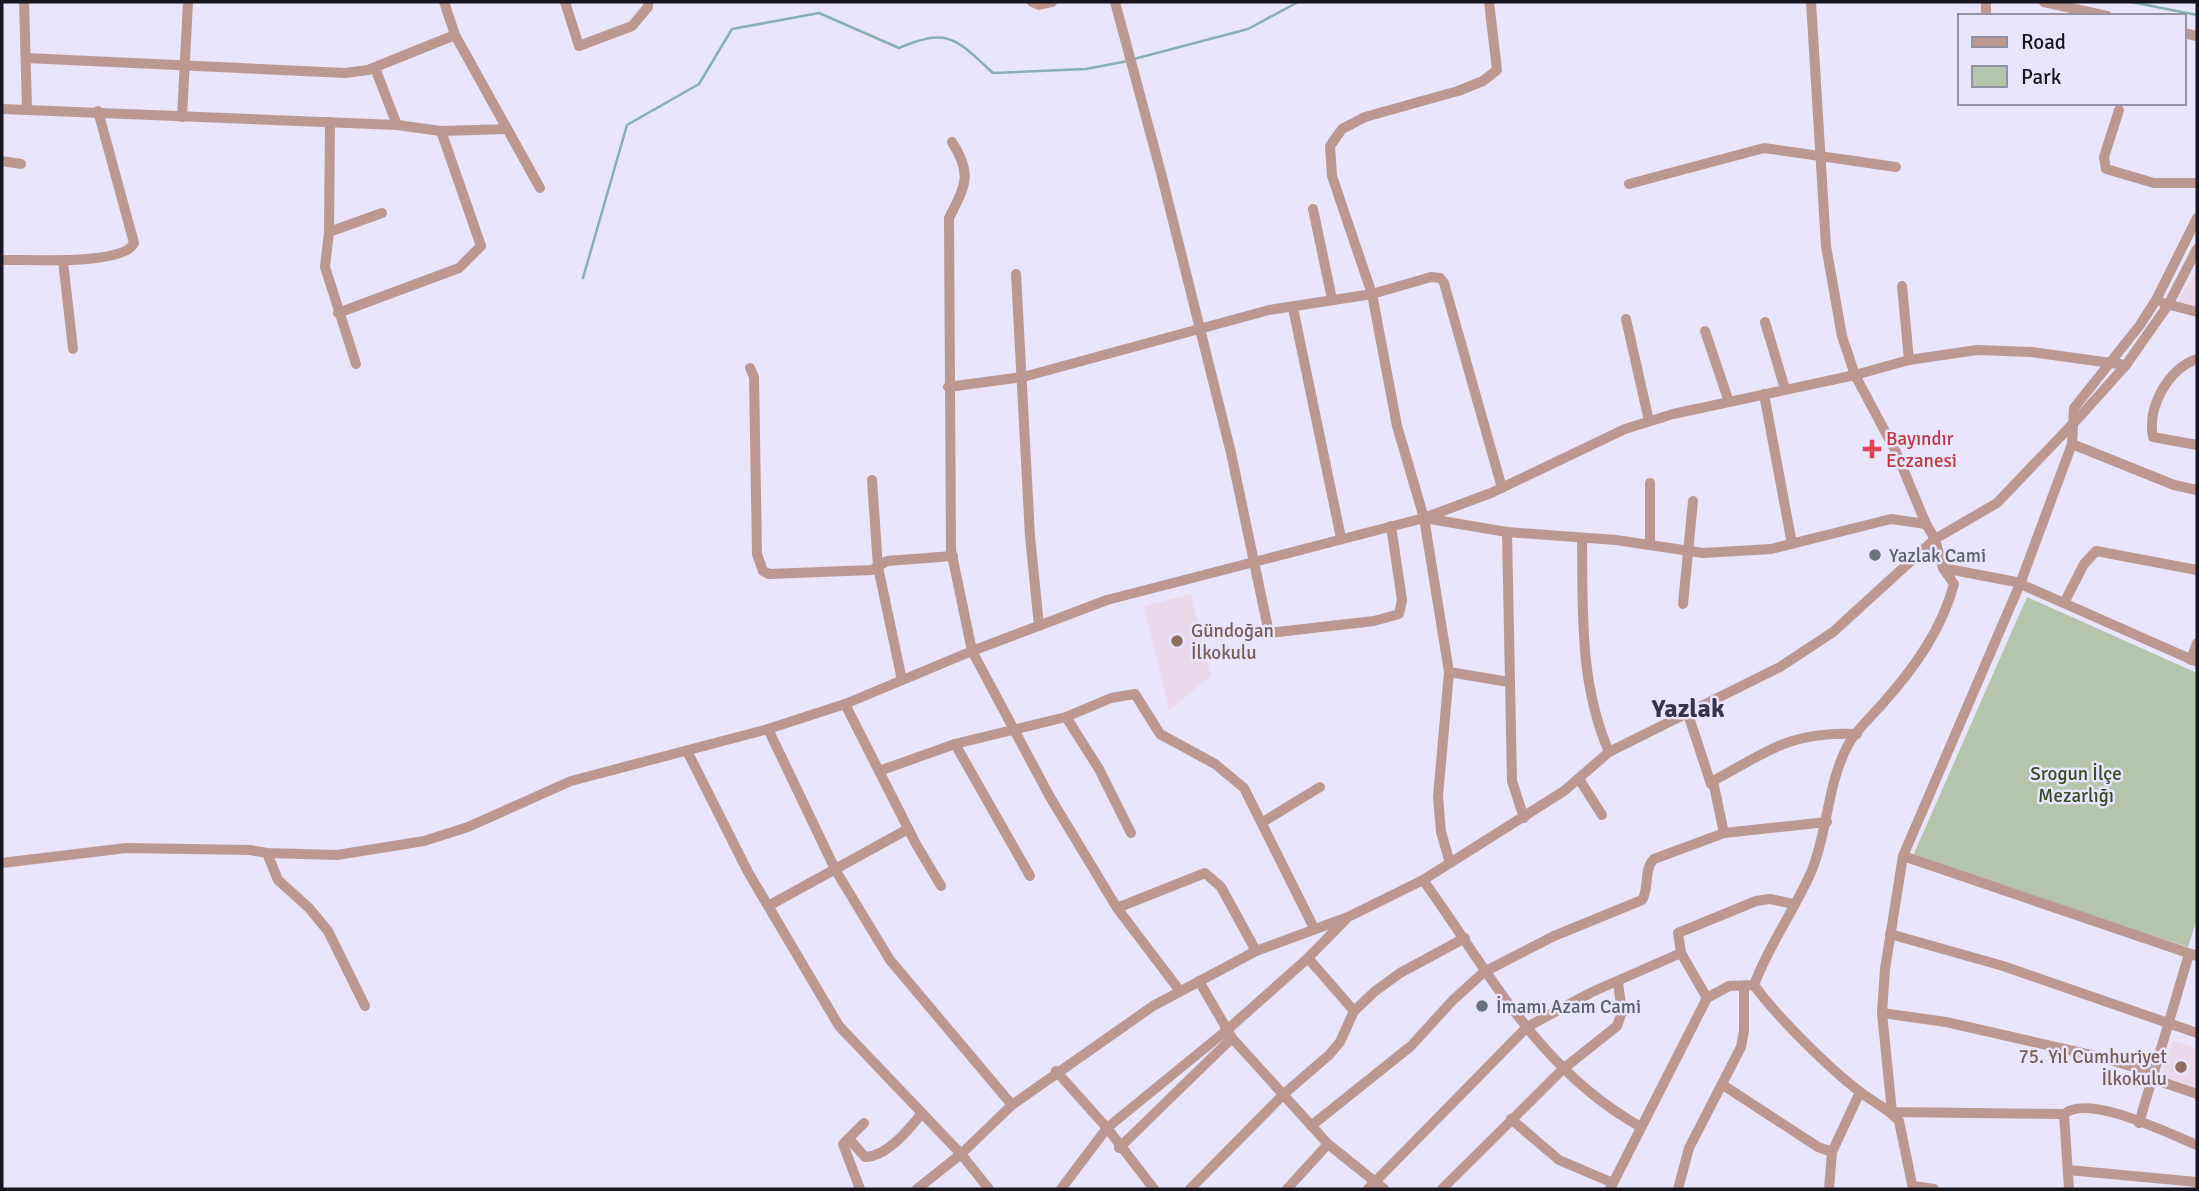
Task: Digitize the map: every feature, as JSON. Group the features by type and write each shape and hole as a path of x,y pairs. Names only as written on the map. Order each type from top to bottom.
{"street":[{"path":"24,2 27,108"},
{"path":"182,117 188,2"},
{"path":"444,2 455,35 540,188"},
{"path":"565,2 579,46 632,26 648,7 648,2"},
{"path":"1032,2 1039,5 1052,2"},
{"path":"1115,2 1231,453 1269,634 1374,621 1399,614 1402,600 1391,526"},
{"path":"1450,863 1441,832 1438,797 1449,671 1424,518 1397,426 1372,294 1332,176 1330,146 1342,129 1365,117 1458,91 1483,81 1497,70 1489,2"},
{"path":"1679,1189 1689,1148 1741,1047 1749,985 1812,869 1827,822 1834,778 1848,744 1920,658 1947,608 1954,584 1943,568 1935,539 1896,452 1855,376 1842,336 1826,246 1811,2"},
{"path":"2044,2 2098,14"},
{"path":"26,58 345,73 375,68 455,35"},
{"path":"375,68 397,125"},
{"path":"2,109 397,125 441,131 507,129"},
{"path":"2119,110 2104,157 2106,169 2154,183 2197,183"},
{"path":"2,260 63,261 122,254 134,243 98,111"},
{"path":"330,122 329,232 325,267 356,364"},
{"path":"338,313 459,268 481,246 441,131"},
{"path":"952,142 964,160 967,178 948,218 948,387 953,556 972,651 1050,797 1117,908 1180,991"},
{"path":"1629,184 1764,148 1896,167"},
{"path":"2,161 22,164"},
{"path":"1313,209 1332,299"},
{"path":"329,232 382,213"},
{"path":"1934,1189 1913,1188 1901,1130 1892,1112 1882,1013 1890,934 1903,856 2020,584 2072,444 2071,424 2074,408 2157,300 2197,219"},
{"path":"917,1189 961,1154 1012,1105 1056,1071 1180,991 1256,951 1348,917 1423,880 1524,818 1579,779 1609,752 1780,667 1833,632 1935,539 1997,503 2126,365 2168,305 2197,249"},
{"path":"63,261 73,349"},
{"path":"1016,274 1030,536 1039,626"},
{"path":"948,387 1023,377 1269,310 1293,309 1332,299 1372,294 1431,277 1440,278 1444,283 1502,488"},
{"path":"1902,286 1909,360"},
{"path":"2157,300 2197,312"},
{"path":"1293,309 1341,538"},
{"path":"1626,319 1649,421"},
{"path":"1765,322 1785,389"},
{"path":"1705,331 1729,401"},
{"path":"2,863 126,848 250,850 337,855 424,841 468,827 572,782 768,729 845,704 972,651 1107,600 1424,518 1502,488 1625,429 1649,421 1729,401 1855,376 1909,360 1977,350 2031,352 2126,365"},
{"path":"2197,359 2180,365 2173,373 2155,405 2151,425 2153,437 2197,445"},
{"path":"750,368 754,377 757,554 763,571 769,574 878,567 887,561 953,556"},
{"path":"1764,394 1792,544"},
{"path":"2072,444 2174,485 2197,489"},
{"path":"872,480 878,567 902,680"},
{"path":"1650,483 1650,545"},
{"path":"1683,604 1693,501"},
{"path":"1424,518 1507,532 1650,545 1703,553 1771,549 1891,519 1926,524"},
{"path":"1507,532 1512,781 1524,818"},
{"path":"1582,538 1584,659 1596,722 1609,752"},
{"path":"2064,603 2084,564 2096,551 2197,570"},
{"path":"1943,568 2020,584 2194,661 2197,643"},
{"path":"1449,671 1509,682"},
{"path":"879,771 955,744 1066,717 1111,698 1135,694 1160,734 1234,779 1244,788 1264,822 1314,929"},
{"path":"845,704 908,829 941,886"},
{"path":"1687,711 1712,783 1713,781 1724,833"},
{"path":"1066,717 1099,769 1131,833"},
{"path":"768,729 836,871 890,960 1012,1105"},
{"path":"1713,781 1792,738 1822,732 1857,734"},
{"path":"955,744 1030,876"},
{"path":"687,751 748,872 770,905 839,1026 961,1154 989,1189"},
{"path":"1579,779 1602,815"},
{"path":"1264,822 1320,787"},
{"path":"1311,1126 1410,1046 1484,972 1554,936 1636,905 1645,895 1649,864 1654,859 1724,833 1827,822"},
{"path":"770,905 908,829"},
{"path":"267,853 278,880 309,908 328,931 365,1006"},
{"path":"1903,856 2193,955 2139,1123"},
{"path":"1117,908 1205,873 1221,887 1256,951"},
{"path":"1423,880 1465,938 1484,972 1563,1069 1609,1109 1641,1127"},
{"path":"1707,998 1681,953 1677,940 1682,929 1756,901 1770,899 1794,904"},
{"path":"1119,1148 1348,917"},
{"path":"1890,934 2003,966 2197,1033"},
{"path":"1190,1189 1284,1093 1340,1042 1354,1011 1400,973 1465,938"},
{"path":"1371,1185 1527,1027 1592,992 1618,983 1681,953"},
{"path":"1308,958 1354,1011"},
{"path":"1199,981 1230,1034 1311,1126 1371,1185 1384,1189"},
{"path":"1442,1189 1563,1069 1617,1026 1622,1012 1618,983"},
{"path":"1511,1119 1559,1160 1612,1186 1707,998 1729,986 1749,985 1860,1092 1892,1112 2064,1114 2081,1106 2104,1110 2197,1145"},
{"path":"1882,1013 2010,1035 2144,1070 2154,1077 2197,1094"},
{"path":"1061,1189 1107,1128 1230,1034"},
{"path":"1056,1071 1107,1128 1119,1148 1154,1189"},
{"path":"1723,1085 1818,1147 1832,1152"},
{"path":"1829,1189 1832,1152 1860,1092"},
{"path":"850,1140 865,1157 875,1157 906,1132 922,1113"},
{"path":"2064,1114 2069,1189"},
{"path":"860,1189 845,1156 843,1144 864,1124"},
{"path":"1287,1189 1328,1144"},
{"path":"2068,1170 2197,1182"},
{"path":"2135,1176 2136,1189"}],"shaded area":[{"path":"2197,268 2197,307 2178,302"},
{"name":"Gündoğan İlkokulu","path":"1191,594 1211,676 1169,710 1144,606"},
{"name":"75. Yıl Cumhuriyet İlkokulu","path":"2173,1041 2197,1048 2197,1098 2159,1085"}],"green space":[{"name":"Srogun İlçe Mezarlığı","path":"2027,597 2197,673 2197,919 2188,947 1912,858"}],"waterway":[{"path":"1134,59 1248,29 1298,2"},
{"path":"2131,2 2197,15"},
{"path":"583,278 627,125 699,84 732,29 819,13 899,48 930,38 951,40 970,52 993,73 1086,69 1128,61"}],"place":[{"name":"Bayındır Eczanesi","path":"1872,449"},
{"name":"Yazlak Cami","path":"1875,555"},
{"name":"Gündoğan İlkokulu","path":"1177,641"},
{"name":"İmamı Azam Cami","path":"1482,1006"},
{"name":"75. Yıl Cumhuriyet İlkokulu","path":"2181,1067"}],"district":[{"name":"Yazlak","path":"1688,708"}]}
